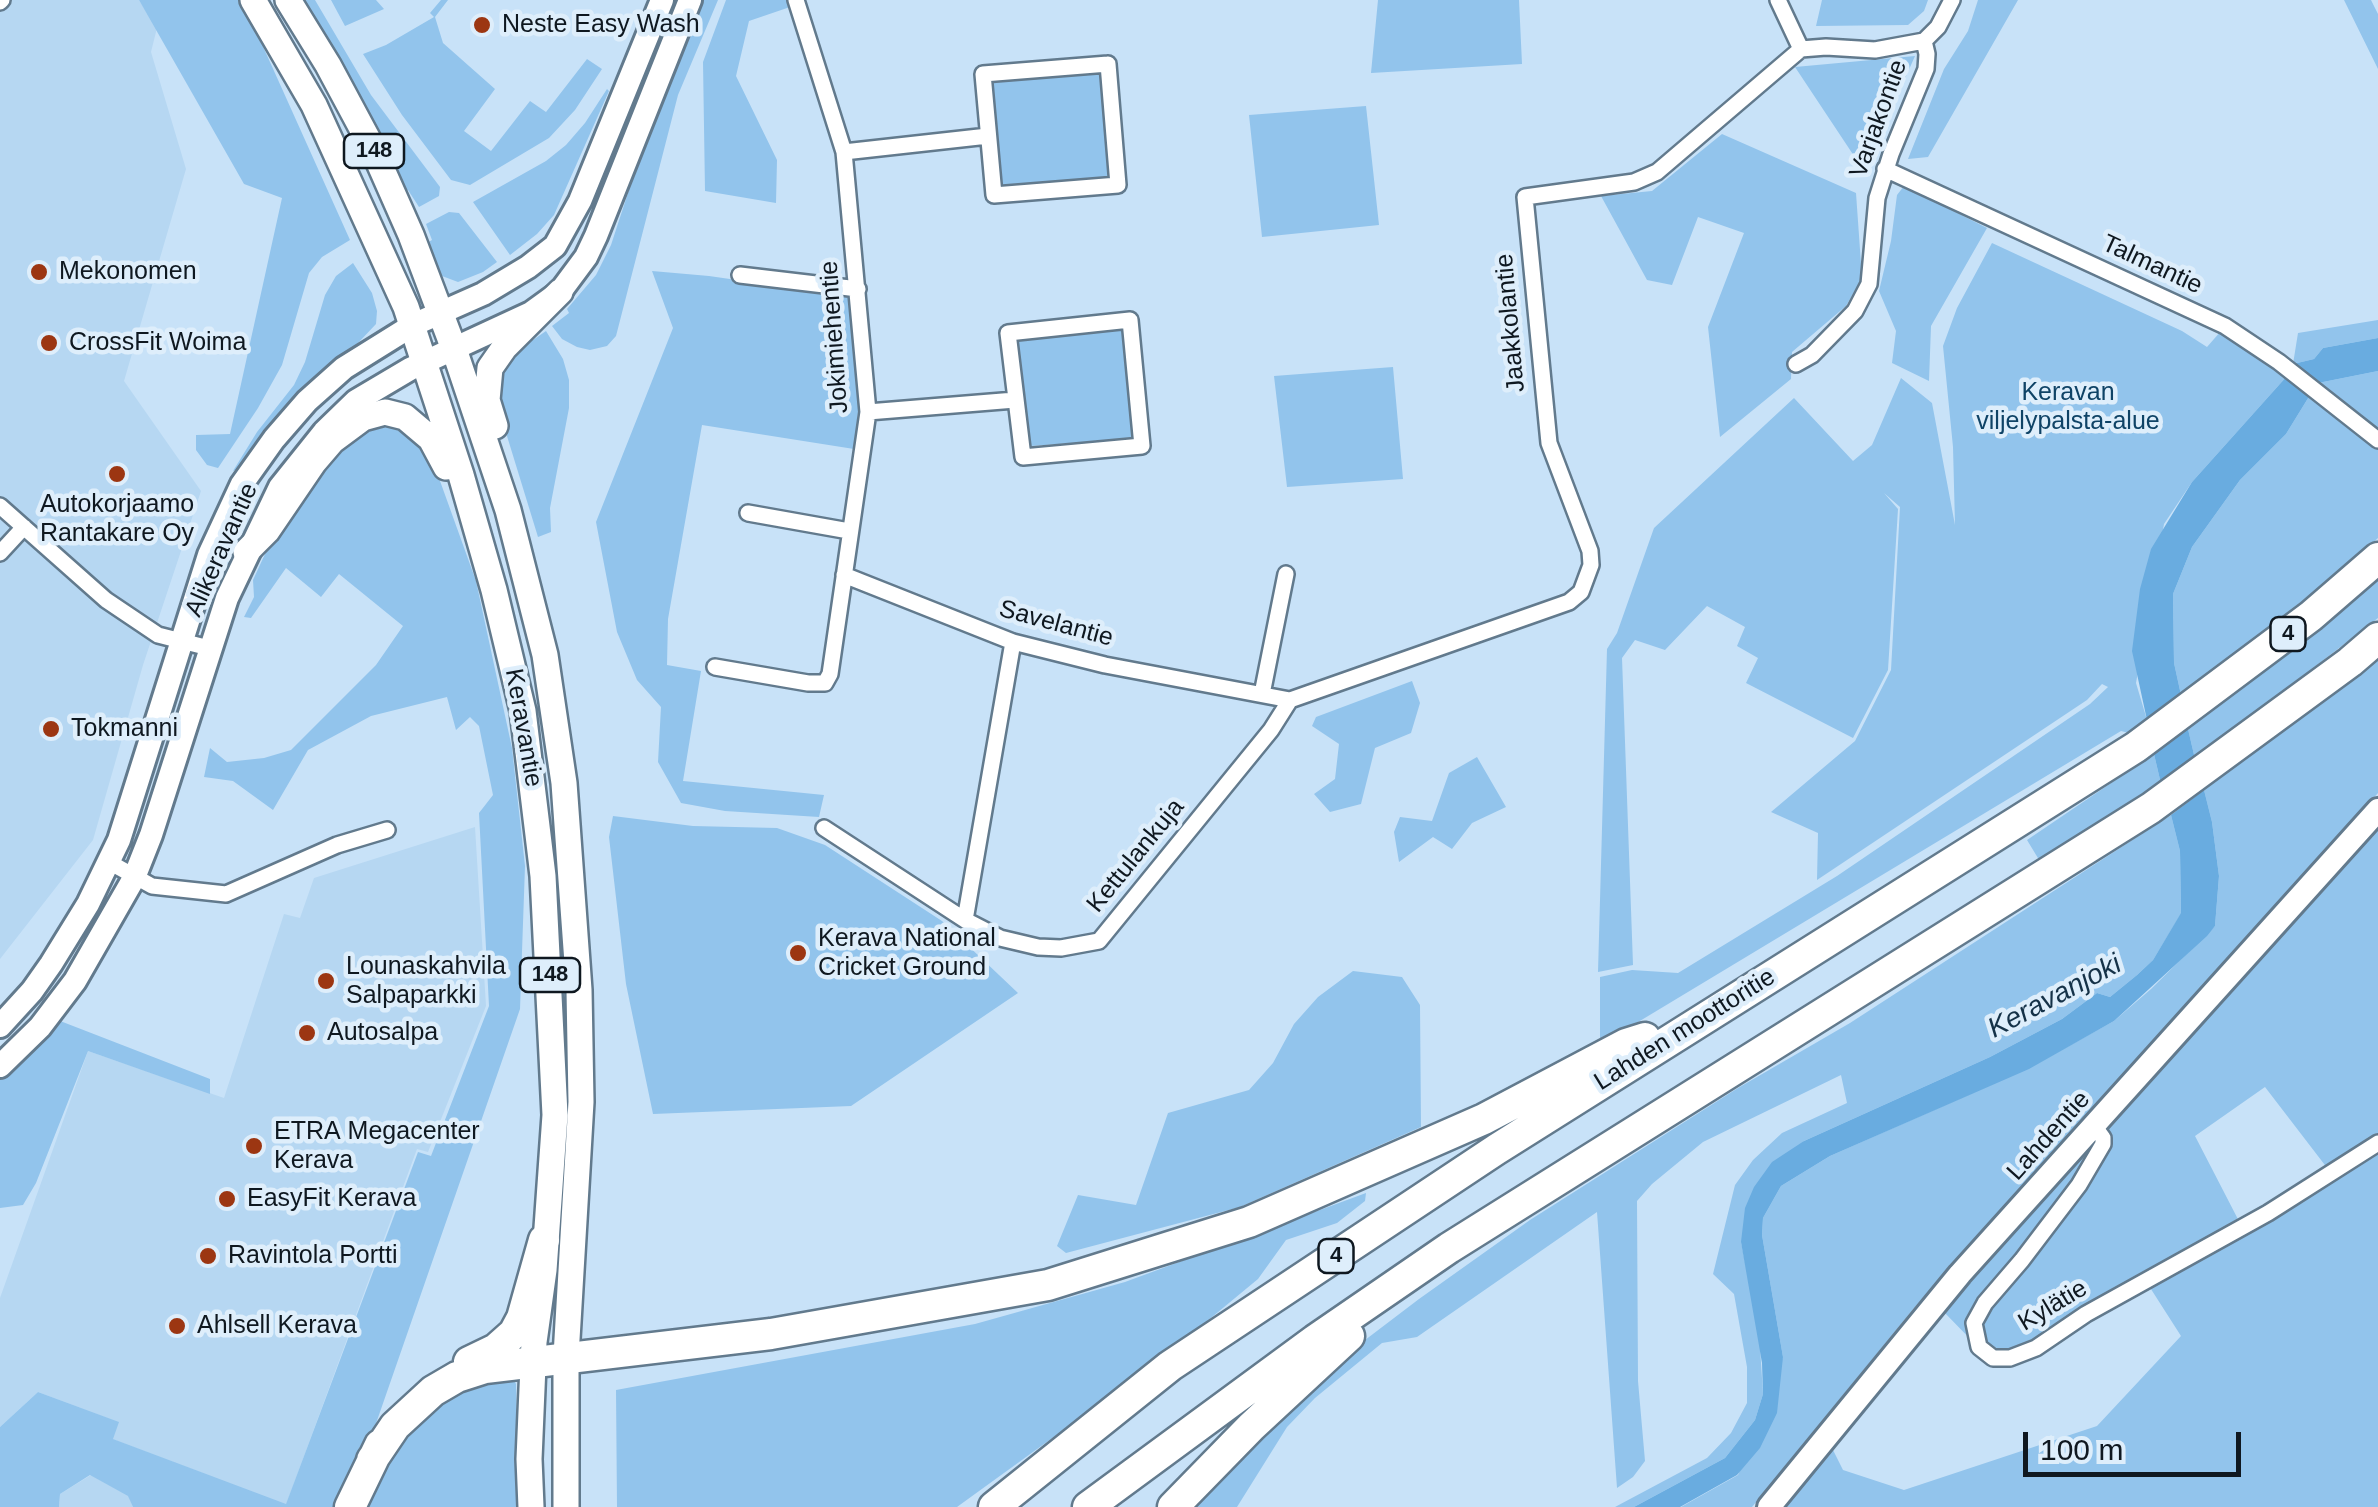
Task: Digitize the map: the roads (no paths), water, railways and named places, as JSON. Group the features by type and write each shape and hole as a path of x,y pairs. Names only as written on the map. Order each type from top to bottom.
{"highway":[{"name":"Lahden moottoritie","path":"994,1507 1170,1366 1497,1149 2136,747 2311,616 2378,558"},
{"name":"4","path":"1088,1507 1448,1248 2151,808 2378,638"},
{"path":"372,1460 395,1426 433,1390 457,1377 534,1360 770,1334 1048,1284 1249,1222 1484,1120 1626,1044 1692,1025"},
{"path":"350,1507 392,1419 422,1388 444,1373 496,1350 514,1333 522,1318 544,1240"},
{"path":"1173,1507 1251,1427 1448,1248"}],"main road":[{"name":"Keravantie","path":"253,0 314,104 362,203 412,325 474,521 523,711 543,876 555,1115 534,1360 531,1507"},
{"name":"Keravantie","path":"288,0 373,149 441,312 508,510 553,699 574,896 581,1102 566,1356 566,1507"},
{"name":"Alikeravantie","path":"0,1026 51,964 109,862 138,786 210,556 242,484 307,401 344,368 412,325 483,294 555,246 580,201 662,0"},
{"name":"Alikeravantie","path":"0,1066 40,1027 76,981 134,878 160,807 208,648 246,552 280,488 324,432 356,401 425,362 531,313 560,292 596,236 690,0"},
{"path":"508,510 503,453 487,400 490,368 504,348 560,292"},
{"path":"246,552 267,531 302,477 332,441 376,413 406,417 432,438 474,521"},
{"name":"Lahdentie","path":"1770,1507 1960,1274 2378,810"}],"street":[{"name":"Jokimiehentie","path":"715,667 808,684 825,683 830,674 868,412 844,152 796,0"},
{"path":"1778,0 1801,49 1875,50 1924,41 1938,27 1952,0"},
{"name":"Varjakontie","path":"1796,364 1812,355 1855,310 1870,284 1877,198 1926,69 1924,41"},
{"name":"Jaakkolantie","path":"1290,700 1569,602 1580,592 1591,565 1590,552 1548,443 1525,198 1634,182 1658,172 1801,49"},
{"path":"1108,64 1118,185 994,196 988,136 983,74 1108,64"},
{"path":"844,152 988,136"},
{"name":"Talmantie","path":"1885,169 2225,326 2279,362 2378,440"},
{"path":"740,275 858,289"},
{"path":"1130,320 1142,446 1024,458 1015,400 1008,332 1130,320"},
{"path":"868,412 1015,400"},
{"path":"0,506 106,600 158,635 208,648"},
{"path":"748,512 849,531"},
{"path":"0,554 24,527"},
{"path":"1286,574 1262,694 1290,700"},
{"name":"Savelantie","path":"844,576 1013,642 1104,665 1262,694"},
{"path":"966,920 1013,642"},
{"name":"Kettulankuja","path":"824,828 1000,938 1061,948 1098,941 1271,730 1290,700"},
{"path":"109,862 152,886 226,894 337,845 387,830"},
{"name":"Kylätie","path":"2095,1128 2103,1144 2078,1185 1986,1302 1974,1323 1978,1347 1993,1358 2010,1358 2036,1348 2086,1314 2268,1213 2378,1143"}],"place":[{"name":"Neste Easy Wash","path":"482,25"},
{"name":"Mekonomen","path":"39,272"},
{"name":"CrossFit Woima","path":"49,343"},
{"name":"Autokorjaamo Rantakare Oy","path":"117,474"},
{"name":"Tokmanni","path":"51,729"},
{"name":"Kerava National Cricket Ground","path":"798,953"},
{"name":"Lounaskahvila Salpaparkki","path":"326,981"},
{"name":"Autosalpa","path":"307,1033"},
{"name":"ETRA Megacenter Kerava","path":"254,1146"},
{"name":"EasyFit Kerava","path":"227,1199"},
{"name":"Ravintola Portti","path":"208,1256"},
{"name":"Ahlsell Kerava","path":"177,1326"}],"park label":[{"name":"Keravan viljelypalsta-alue","path":"2068,408"}],"water label":[{"name":"Keravanjoki","path":"2055,997"}]}
